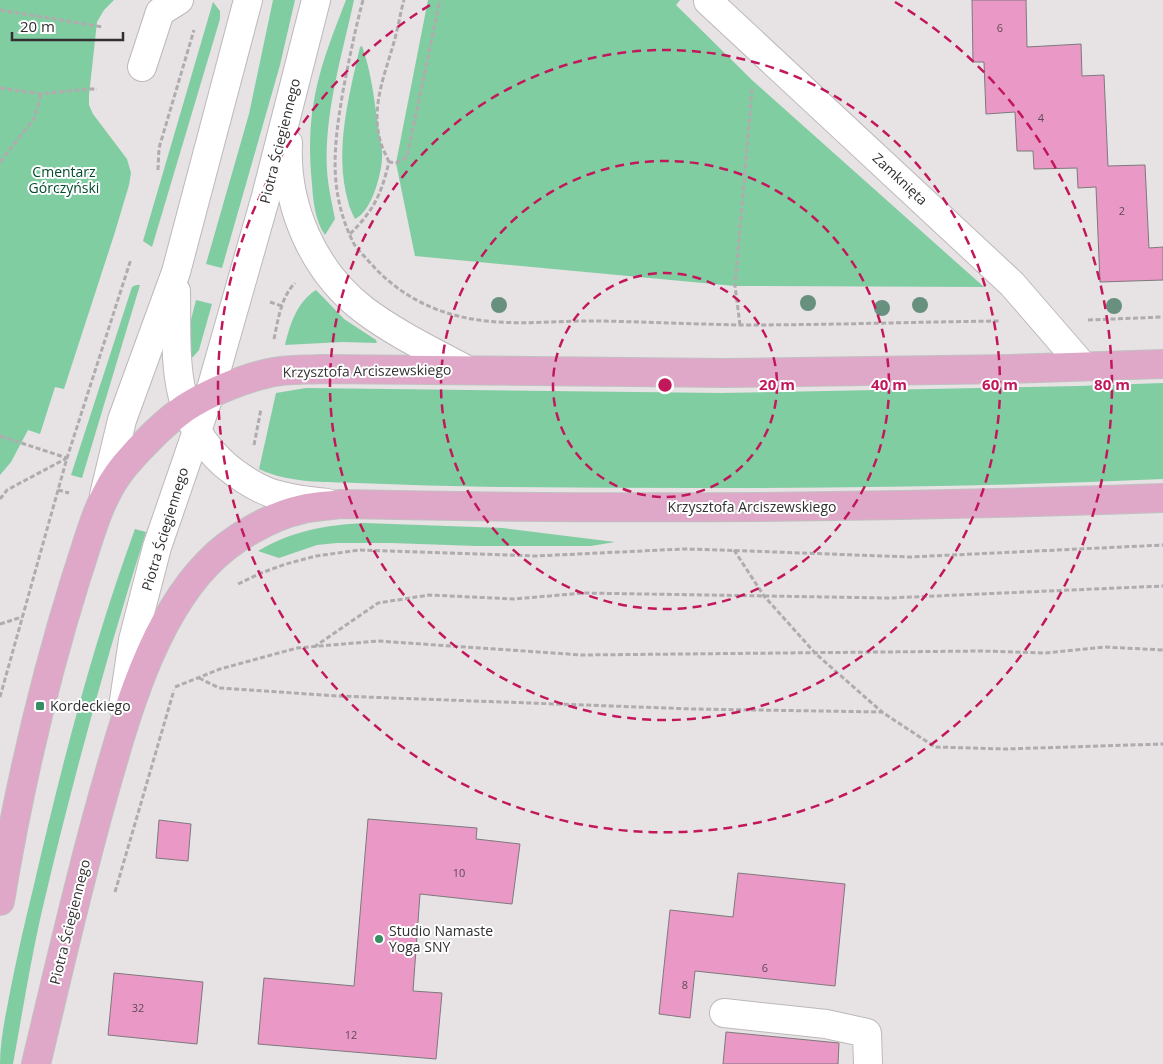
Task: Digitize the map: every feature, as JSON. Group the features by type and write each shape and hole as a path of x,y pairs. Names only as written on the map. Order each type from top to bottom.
{"main road":[{"name":"Krzysztofa Arciszewskiego","path":"102,503 124,466 154,435 191,420 209,396 227,387 269,373 321,369 725,373 1010,369 1163,364"},
{"name":"Krzysztofa Arciszewskiego","path":"118,743 154,646 183,593 209,562 240,538 274,519 302,509 340,504 689,508 1022,504 1163,498"},
{"path":"0,901 17,808 58,635 102,503"},
{"name":"Piotra Ściegiennego","path":"36,1064 84,865 118,743"}],"street":[{"path":"142,67 160,12 179,0"},
{"path":"102,503 122,420 176,272 248,0"},
{"name":"Piotra Ściegiennego","path":"209,396 266,196 316,0"},
{"name":"Zamknięta","path":"708,1 1012,284 1083,366"},
{"name":"Krzysztofa Arciszewskiego","path":"290,101 288,147 291,190 310,245 327,273 350,298 376,319 466,370"},
{"name":"Krzysztofa Arciszewskiego","path":"176,272 177,368 191,420 214,455 238,476 260,489 282,496 340,504"},
{"name":"Piotra Ściegiennego","path":"118,743 134,640 191,420"},
{"path":"724,1014 826,1024 867,1034 868,1064"}],"path":[{"path":"363,0 351,44 334,150 335,181 339,205 353,243 376,271 398,290 431,307 459,316 509,323 573,320 740,324 1046,321 1163,317"},
{"path":"350,234 365,220 373,207 382,189 389,162 380,140 378,99 380,84 394,43 404,0"},
{"path":"389,162 396,163 407,157 440,0"},
{"path":"0,10 103,27"},
{"path":"158,170 159,148 195,28"},
{"path":"740,324 736,286 753,81"},
{"path":"0,88 41,94 97,89"},
{"path":"0,162 34,119 41,94"},
{"path":"0,696 68,458 131,260"},
{"path":"238,476 252,456 282,306"},
{"path":"0,436 68,458"},
{"path":"0,499 7,490 68,458"},
{"path":"233,588 260,573 286,564 316,556 360,550 536,556 683,549 910,557 1163,546"},
{"path":"734,550 764,596 816,654 882,712 935,747 1005,749 1163,744"},
{"path":"314,647 378,603 429,595 514,599 583,593 889,598 1163,586"},
{"path":"0,624 22,617"},
{"path":"175,687 220,669 297,648 378,642 582,655 981,651 1045,653 1105,647 1163,650"},
{"path":"198,678 220,688 338,696 693,709 882,712"},
{"path":"114,894 177,680"}],"green space":[{"name":"Cmentarz Górczyński","path":"0,0 114,0 104,10 97,22 89,105 93,114 127,159 131,173 115,232 64,389 55,387 40,434 28,430 11,462 0,475"},
{"path":"273,0 295,0 280,65 222,268 206,264 249,114"},
{"path":"346,0 354,0 335,85 328,127 328,176 335,219 325,235 317,217 313,197 310,151 311,128 315,95 321,71"},
{"path":"428,0 680,0 676,5 753,81 984,287 735,286 415,256 396,163"},
{"path":"213,2 220,11 220,19 152,247 143,241"},
{"path":"362,46 372,85 382,159 380,175 374,193 366,209 355,219 349,206 342,162 348,104 360,47"},
{"path":"140,285 82,478 71,475 132,287"},
{"path":"316,290 344,319 376,340 377,343 342,342 285,345 295,314 309,295"},
{"path":"196,300 212,304 199,350 193,357 190,357 185,343"},
{"path":"1163,383 1163,479 997,485 831,487 498,487 307,481 270,474 259,469 276,393 306,388 721,393"},
{"path":"364,523 503,528 615,542 591,546 337,543 317,545 279,558 258,551 283,538 309,530 336,525"},
{"path":"135,529 146,532 103,675 64,818 37,933 13,1064 0,1064 3,1030 14,970 55,798 91,662"}],"building":[{"path":"972,0 1026,0 1027,47 1081,44 1082,76 1104,75 1108,166 1145,165 1149,248 1163,247 1163,280 1100,282 1096,187 1078,188 1077,168 1034,169 1033,151 1017,151 1015,112 986,114 984,62 973,62"},
{"path":"368,819 477,828 476,839 520,844 512,904 420,894 413,991 442,993 436,1059 258,1044 264,978 354,986"},
{"path":"159,820 191,824 188,861 156,858"},
{"path":"738,873 845,884 835,986 695,971 690,1018 659,1014 670,910 733,917"},
{"path":"114,973 203,982 197,1044 108,1035"},
{"path":"726,1032 839,1043 838,1064 723,1064"}],"place":[{"name":"Kordeckiego","path":"40,706"},
{"name":"Studio Namaste Yoga SNY","path":"379,939"}]}
